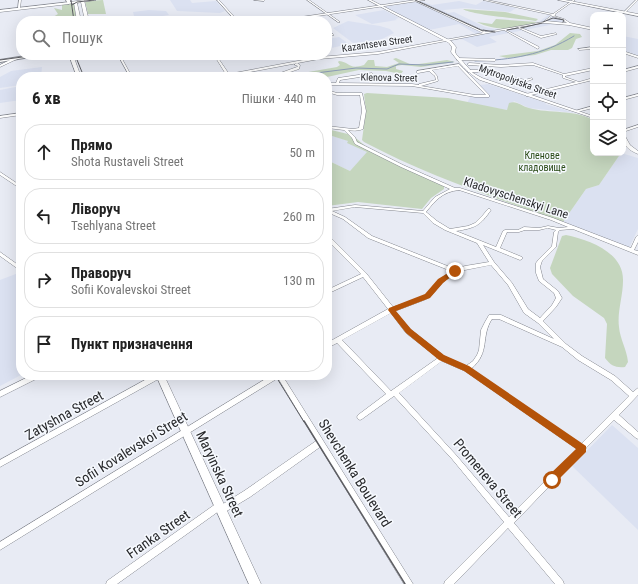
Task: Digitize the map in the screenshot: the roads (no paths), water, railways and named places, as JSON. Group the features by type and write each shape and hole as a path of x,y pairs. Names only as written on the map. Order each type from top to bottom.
{"highway":[{"path":"312,16 423,0"},
{"path":"560,0 625,12"},
{"path":"77,16 72,2 83,1 86,16"},
{"path":"77,12 85,11"},
{"path":"626,12 638,15"}],"main road":[{"path":"83,1 90,0"},
{"path":"83,1 96,0"},
{"path":"369,0 446,40"},
{"path":"0,10 72,2"},
{"name":"Mytropolytska Street","path":"446,40 454,46 453,53 458,59 478,78 590,116"},
{"path":"0,66 6,60 16,58"},
{"path":"0,60 16,59"},
{"path":"69,60 73,72"},
{"path":"72,60 77,72"},
{"path":"626,142 628,146 638,153"},
{"name":"Maryinska Street","path":"162,380 255,584"}],"street":[{"path":"19,8 20,0"},
{"path":"256,0 264,0"},
{"path":"308,0 330,16"},
{"path":"416,0 488,33"},
{"path":"484,0 554,15"},
{"path":"625,12 637,0"},
{"path":"219,1 232,16"},
{"name":"Kazantseva Street","path":"543,23 572,1"},
{"name":"Kazantseva Street","path":"554,15 565,19 565,23"},
{"path":"332,18 338,22"},
{"name":"Kazantseva Street","path":"332,57 377,53 543,23 565,23 590,28"},
{"path":"519,28 541,37 556,34"},
{"path":"505,30 538,48"},
{"path":"578,49 590,48"},
{"path":"626,53 638,57"},
{"path":"458,59 496,60"},
{"path":"464,59 475,70"},
{"path":"122,60 128,72"},
{"name":"Kazantseva Street","path":"218,60 226,72"},
{"name":"Kazantseva Street","path":"243,72 312,60"},
{"path":"288,72 298,68 299,66 296,64"},
{"path":"469,64 501,66 533,64 564,75 564,77 578,82"},
{"path":"418,72 459,65 473,80 478,78"},
{"path":"272,67 275,72"},
{"path":"626,70 638,67"},
{"path":"626,68 631,69"},
{"path":"420,85 437,80 430,70"},
{"path":"469,70 489,72 525,81 532,79"},
{"path":"564,75 590,70"},
{"name":"Klenova Street","path":"337,84 339,79 372,74"},
{"path":"527,95 590,79"},
{"name":"Klenova Street","path":"332,84 420,85 475,96 488,96 473,80"},
{"path":"332,92 337,94 359,94 362,96 364,110 361,129 332,128"},
{"path":"626,98 638,95"},
{"path":"577,111 590,108"},
{"path":"0,117 16,115"},
{"path":"626,129 638,126"},
{"path":"345,129 354,138 356,143 402,166 454,189"},
{"path":"0,173 16,184"},
{"name":"Kladovyschenskyi Lane","path":"424,212 436,198 454,189 469,191 574,228 638,253"},
{"path":"332,209 355,206 424,212 435,222 450,230 520,258"},
{"path":"450,230 473,226 481,222 490,210"},
{"path":"332,212 344,218 370,237 455,271"},
{"path":"498,248 505,231 524,228 574,228"},
{"path":"540,321 554,306 559,298 556,292 541,280 539,267 542,256 554,247 556,232 558,229"},
{"path":"632,250 638,237"},
{"path":"332,241 364,274 408,331 442,358 467,368 582,449"},
{"path":"478,241 492,263 506,277 526,311 540,321 564,346 580,358 613,378 633,396"},
{"path":"0,254 16,265"},
{"path":"332,343 391,310 428,296 441,281 455,271 492,263"},
{"path":"332,290 364,274"},
{"path":"467,368 474,364 482,353 484,333 491,317 499,317 564,346"},
{"name":"Promeneva Street","path":"338,340 454,457 560,584"},
{"path":"360,417 442,358"},
{"path":"0,394 28,380"},
{"name":"Zatyshna Street","path":"0,464 151,380"},
{"name":"Sofii Kovalevskoi Street","path":"0,546 185,430 270,380"},
{"name":"Shevchenka Boulevard","path":"281,380 409,584"},
{"path":"448,584 638,391"},
{"path":"615,416 638,436"},
{"name":"Franka Street","path":"110,584 221,508 247,494 321,442"}],"waterway":[{"path":"475,61 514,58 539,52 551,48 574,36"},
{"path":"324,72 356,68 387,69 399,64 425,65 453,62"}],"tram line":[{"path":"71,0 73,16"},
{"path":"72,5 77,2 94,0"},
{"path":"415,0 483,31"},
{"path":"543,22 553,18 564,20 563,22"},
{"path":"521,28 542,23"},
{"path":"507,30 518,28"},
{"path":"483,30 495,32"},
{"path":"0,60 16,58"},
{"path":"77,60 82,72"},
{"path":"278,380 304,422"},
{"path":"304,421 405,584"}],"park label":[{"name":"Кленове кладовище","path":"542,160"}]}
